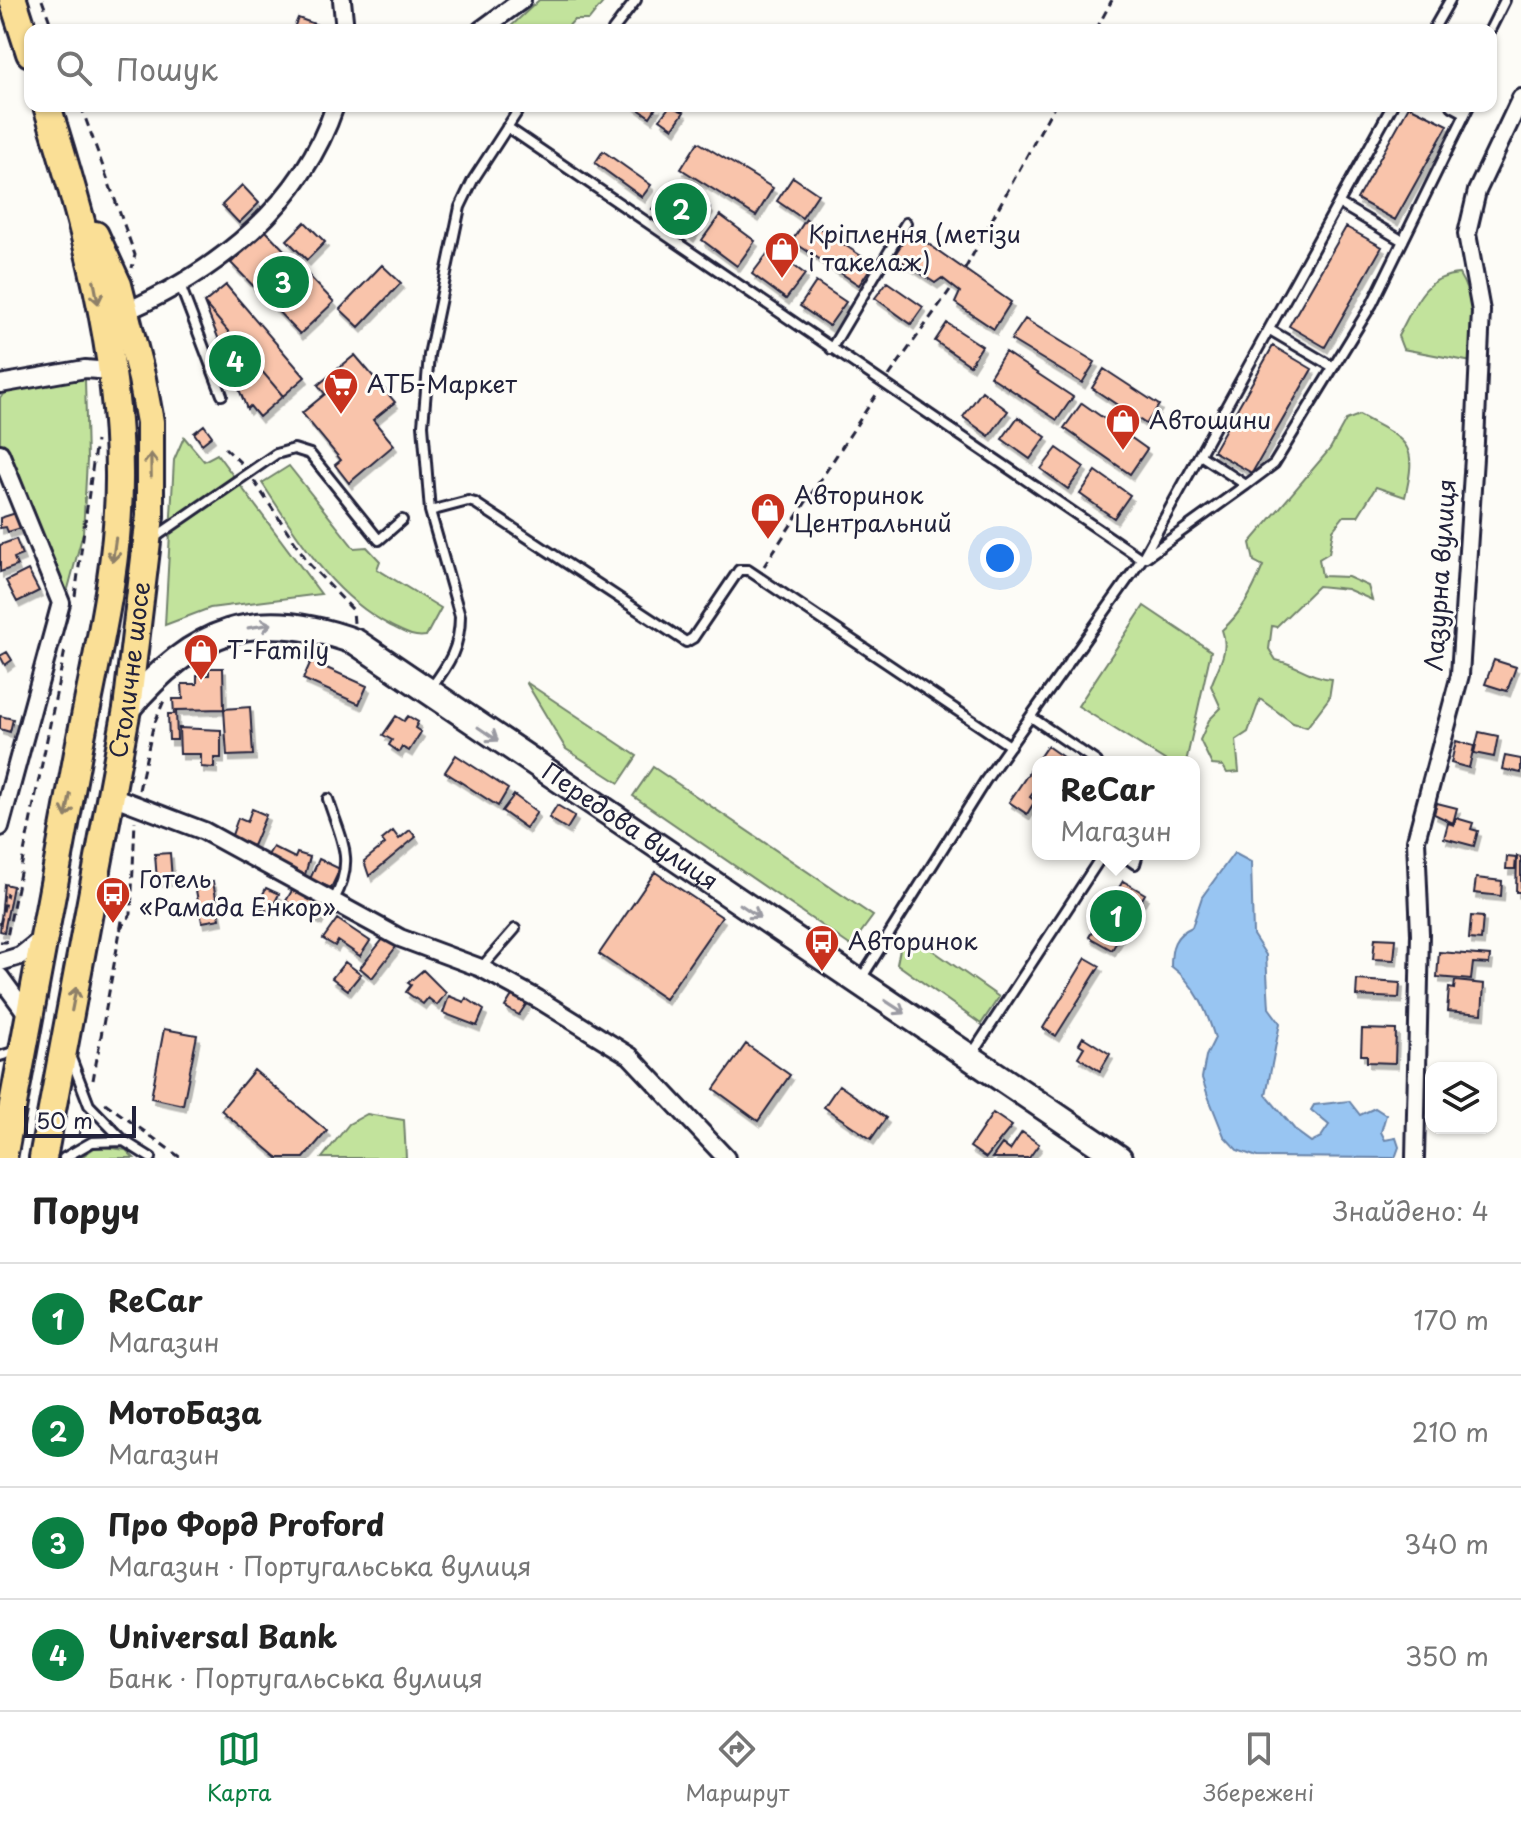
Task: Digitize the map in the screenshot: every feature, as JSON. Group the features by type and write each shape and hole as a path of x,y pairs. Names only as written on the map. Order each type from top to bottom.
{"main road":[{"path":"13,0 24,34"},
{"name":"Столичне шосе","path":"43,1158 66,1041 124,800 127,709 147,542 150,422 127,311 73,188 49,112"},
{"name":"Столичне шосе","path":"3,1158 12,1052 30,1018 105,619 118,526 118,430 110,371 73,188"},
{"path":"87,706 101,691 111,692 127,709"}],"street":[{"path":"342,0 344,24"},
{"path":"489,24 522,0"},
{"name":"Лазурна вулиця","path":"1415,1158 1420,934 1416,840 1460,675 1475,442 1481,311 1467,234 1477,191 1521,98"},
{"path":"127,311 180,285 279,207 301,179 332,112"},
{"path":"0,384 85,369 110,371"},
{"path":"0,453 61,603 0,827"},
{"name":"Передова вулиця","path":"127,709 180,656 209,639 248,627 271,623 299,625 356,642 1119,1158"},
{"path":"124,800 204,831 400,938 481,968 630,1056 726,1158"},
{"path":"0,962 20,956 44,937"},
{"path":"0,977 30,1018"}],"lane":[{"path":"618,24 636,0"},
{"path":"1436,24 1450,0"},
{"path":"1493,24 1505,0"},
{"path":"428,692 458,647 460,629 460,616 430,511 423,425 429,355 460,207 473,180 517,112"},
{"path":"859,983 1010,746 1142,559 1389,112"},
{"path":"1142,559 1274,464 1372,304 1466,112"},
{"path":"507,127 1142,559"},
{"path":"1340,204 1403,241"},
{"path":"831,349 906,223"},
{"path":"180,285 222,395"},
{"path":"1270,330 1333,367"},
{"path":"147,542 276,454 294,449 310,454 379,540 402,520"},
{"path":"1200,455 1246,485"},
{"path":"430,511 468,501 475,503 686,642 739,570 744,568 1010,746"},
{"path":"1031,717 1088,756"},
{"path":"328,799 348,858 346,877 334,900"},
{"path":"970,1056 1099,860"},
{"path":"481,968 515,929"},
{"path":"66,1041 89,1105 124,1141 149,1158"},
{"path":"64,1158 92,1142 124,1141"}],"path":[{"path":"42,0 51,24"},
{"path":"1099,24 1112,0"},
{"path":"83,112 135,255 129,281"},
{"path":"965,269 1051,112"},
{"path":"758,576 884,384 950,290"},
{"path":"225,448 242,464"},
{"path":"254,481 310,565 353,610 356,642"},
{"path":"120,930 131,914 124,800 168,692"},
{"path":"0,925 7,893"},
{"path":"93,1086 93,1065 123,915"},
{"path":"97,1094 181,1158"},
{"path":"78,1138 85,1111"}],"green space":[{"path":"539,0 605,0 589,20 574,20 570,24 513,24"},
{"path":"1459,274 1471,306 1472,362 1403,349 1398,336 1421,295 1436,281"},
{"path":"85,379 87,460 83,533 65,600 0,454 0,397 13,389"},
{"path":"1359,415 1405,444 1410,464 1405,497 1376,487 1358,516 1344,516 1333,530 1329,553 1319,559 1322,576 1348,577 1368,586 1372,600 1347,589 1318,586 1276,627 1272,626 1269,649 1276,660 1332,679 1329,698 1307,727 1293,723 1260,699 1248,732 1236,740 1239,772 1227,773 1223,766 1212,765 1200,740 1209,720 1221,708 1211,686 1224,652 1222,630 1246,601 1263,566 1254,561 1250,543 1330,449 1346,420"},
{"path":"184,437 204,461 217,454 321,594 210,608 165,625 174,460"},
{"path":"289,466 354,548 367,547 380,561 377,569 441,608 426,636 408,634 370,613 333,581 318,563 262,483"},
{"path":"1144,606 1211,651 1187,756 1158,756 1078,706"},
{"path":"526,682 637,756 619,783 566,749"},
{"path":"653,767 873,916 851,946 633,796"},
{"path":"915,938 999,997 981,1024 897,964 901,944"},
{"path":"367,1114 404,1120 406,1158 322,1158 349,1124"},
{"path":"97,1146 126,1150 134,1158 80,1158"}],"water":[{"path":"1234,853 1251,862 1253,935 1266,955 1269,1008 1280,1023 1266,1095 1296,1131 1311,1142 1321,1137 1329,1125 1311,1110 1314,1105 1349,1101 1360,1115 1375,1108 1386,1115 1381,1132 1385,1140 1396,1138 1399,1147 1395,1158 1257,1157 1237,1150 1224,1136 1202,1078 1206,1056 1215,1038 1199,998 1171,966 1171,959 1175,942 1192,927 1202,897"}],"building":[{"path":"298,18 314,24 296,24"},
{"path":"665,112 684,112 673,128 660,119"},
{"path":"1406,112 1421,112 1448,125 1395,220 1357,199"},
{"path":"698,142 773,188 756,216 681,169"},
{"path":"603,151 651,185 642,197 595,163"},
{"path":"793,177 818,194 802,218 777,201"},
{"path":"672,181 710,208 691,236 652,209"},
{"path":"242,185 259,203 239,223 222,205"},
{"path":"720,215 755,241 737,266 702,240"},
{"path":"806,219 873,264 859,285 792,241"},
{"path":"305,222 325,242 307,260 287,240"},
{"path":"1346,227 1382,247 1325,347 1289,326"},
{"path":"265,230 334,302 300,334 231,263"},
{"path":"910,231 1011,302 994,329 955,303 960,292 942,278 935,283 894,256"},
{"path":"771,249 805,274 786,299 752,274"},
{"path":"382,265 401,283 359,327 340,309"},
{"path":"816,282 846,302 829,326 800,306"},
{"path":"887,282 923,307 911,324 875,298"},
{"path":"226,285 305,377 283,396 204,303"},
{"path":"204,303 283,396 259,417 250,406 247,409"},
{"path":"1025,319 1095,362 1082,383 1011,340"},
{"path":"947,323 982,346 970,365 935,341"},
{"path":"1273,346 1312,369 1252,473 1213,451"},
{"path":"1005,352 1073,397 1057,420 990,376"},
{"name":"АТБ-Маркет","path":"355,355 395,402 373,420 394,445 349,483 335,465 341,460 302,413 325,394 318,385"},
{"path":"1104,369 1159,405 1146,424 1092,388"},
{"path":"982,391 1008,411 989,436 963,417"},
{"path":"1082,403 1147,449 1130,474 1064,428"},
{"path":"1018,417 1046,437 1030,459 1002,439"},
{"path":"204,425 212,436 202,444 194,433"},
{"path":"1057,448 1084,467 1068,489 1041,469"},
{"path":"1096,471 1130,495 1114,518 1080,494"},
{"path":"16,513 21,528 8,532 6,527 0,528 0,518"},
{"path":"16,539 22,555 14,558 17,566 0,572 0,545"},
{"path":"28,570 39,591 17,602 6,581"},
{"path":"7,652 12,660 5,665 0,656"},
{"path":"1494,660 1516,667 1507,691 1485,684"},
{"path":"311,661 367,686 359,704 303,679"},
{"path":"209,668 223,668 224,709 176,710 177,740 169,740 168,714 174,714 173,699 183,699 182,684 197,684 197,675 209,675"},
{"path":"250,707 253,755 227,756 224,709"},
{"path":"0,716 13,719 10,732 0,729"},
{"path":"396,716 404,721 408,716 418,722 415,728 421,732 409,751 402,747 399,752 389,745 392,740 383,735"},
{"path":"179,728 221,730 221,758 214,758 214,768 201,767 201,754 180,754"},
{"path":"1479,732 1498,736 1494,757 1474,753"},
{"path":"1456,741 1474,746 1469,768 1451,763"},
{"path":"1047,746 1061,756 1040,756"},
{"path":"456,755 508,789 498,806 445,772"},
{"path":"1505,756 1521,759 1521,773 1502,769"},
{"path":"1032,768 1032,806 1027,814 1009,802"},
{"path":"514,795 537,812 526,828 502,811"},
{"path":"1437,803 1457,808 1453,823 1434,814"},
{"path":"557,805 575,816 567,829 549,818"},
{"path":"252,809 266,815 253,846 231,838 238,818 247,822"},
{"path":"1456,818 1473,823 1471,829 1478,831 1474,846 1444,838 1448,823 1454,825"},
{"path":"410,830 416,837 369,876 364,861 385,844 382,840 393,831 399,839"},
{"path":"273,847 295,858 297,853 310,857 304,878 265,860"},
{"path":"170,853 172,880 157,881 155,854"},
{"path":"1517,856 1521,857 1521,892 1516,892"},
{"path":"1507,857 1516,858 1515,869 1506,869"},
{"path":"319,859 340,869 331,888 310,879"},
{"path":"655,872 722,917 665,999 599,954"},
{"path":"1476,878 1502,881 1501,896 1474,893"},
{"path":"1123,881 1145,894 1112,950 1089,937"},
{"path":"213,882 220,919 202,922 195,885"},
{"path":"4,884 13,886 4,932 0,931"},
{"path":"294,887 327,905 319,920 286,901"},
{"path":"266,888 279,894 270,912 257,906"},
{"path":"1471,916 1483,917 1481,940 1469,939"},
{"path":"337,919 370,941 360,956 338,941 335,946 323,939"},
{"path":"384,938 396,947 372,978 360,968"},
{"path":"1375,938 1396,939 1394,960 1373,959"},
{"path":"1439,952 1490,956 1489,964 1473,963 1471,980 1437,977"},
{"path":"1086,958 1100,966 1056,1036 1043,1028"},
{"path":"345,962 361,974 348,990 332,978"},
{"path":"423,970 446,993 437,1005 428,998 423,1004 406,992 411,985 408,983"},
{"path":"1357,980 1400,983 1399,998 1356,996"},
{"path":"1455,981 1484,984 1482,1014 1447,1011 1449,988 1454,989"},
{"path":"513,994 527,1003 519,1015 505,1007"},
{"path":"449,996 464,1002 466,998 484,1010 477,1026 443,1013"},
{"path":"164,1029 197,1035 183,1105 151,1098"},
{"path":"1362,1029 1396,1030 1395,1063 1367,1062 1367,1055 1361,1055"},
{"path":"1083,1037 1110,1054 1100,1071 1078,1057 1084,1047 1079,1044"},
{"path":"746,1044 790,1075 758,1121 714,1089"},
{"path":"254,1070 327,1131 304,1158 278,1158 221,1110"},
{"path":"839,1085 886,1118 871,1139 824,1107"},
{"path":"993,1113 1012,1126 986,1158 970,1147"},
{"path":"1022,1132 1039,1144 1029,1158 992,1158 1002,1144 1010,1150"}],"place":[{"name":"МотоБаза","path":"681,209"},
{"name":"Кріплення (метізи і такелаж)","path":"782,280"},
{"name":"Про Форд Proford","path":"283,282"},
{"name":"Universal Bank","path":"235,361"},
{"name":"АТБ-Маркет","path":"341,416"},
{"name":"Автошини","path":"1123,452"},
{"name":"Авторинок Центральний","path":"768,541"},
{"name":"T-Family","path":"201,682"},
{"name":"ReCar","path":"1116,916"},
{"name":"Готель «Рамада Енкор»","path":"113,925"},
{"name":"Авторинок","path":"822,973"}]}
